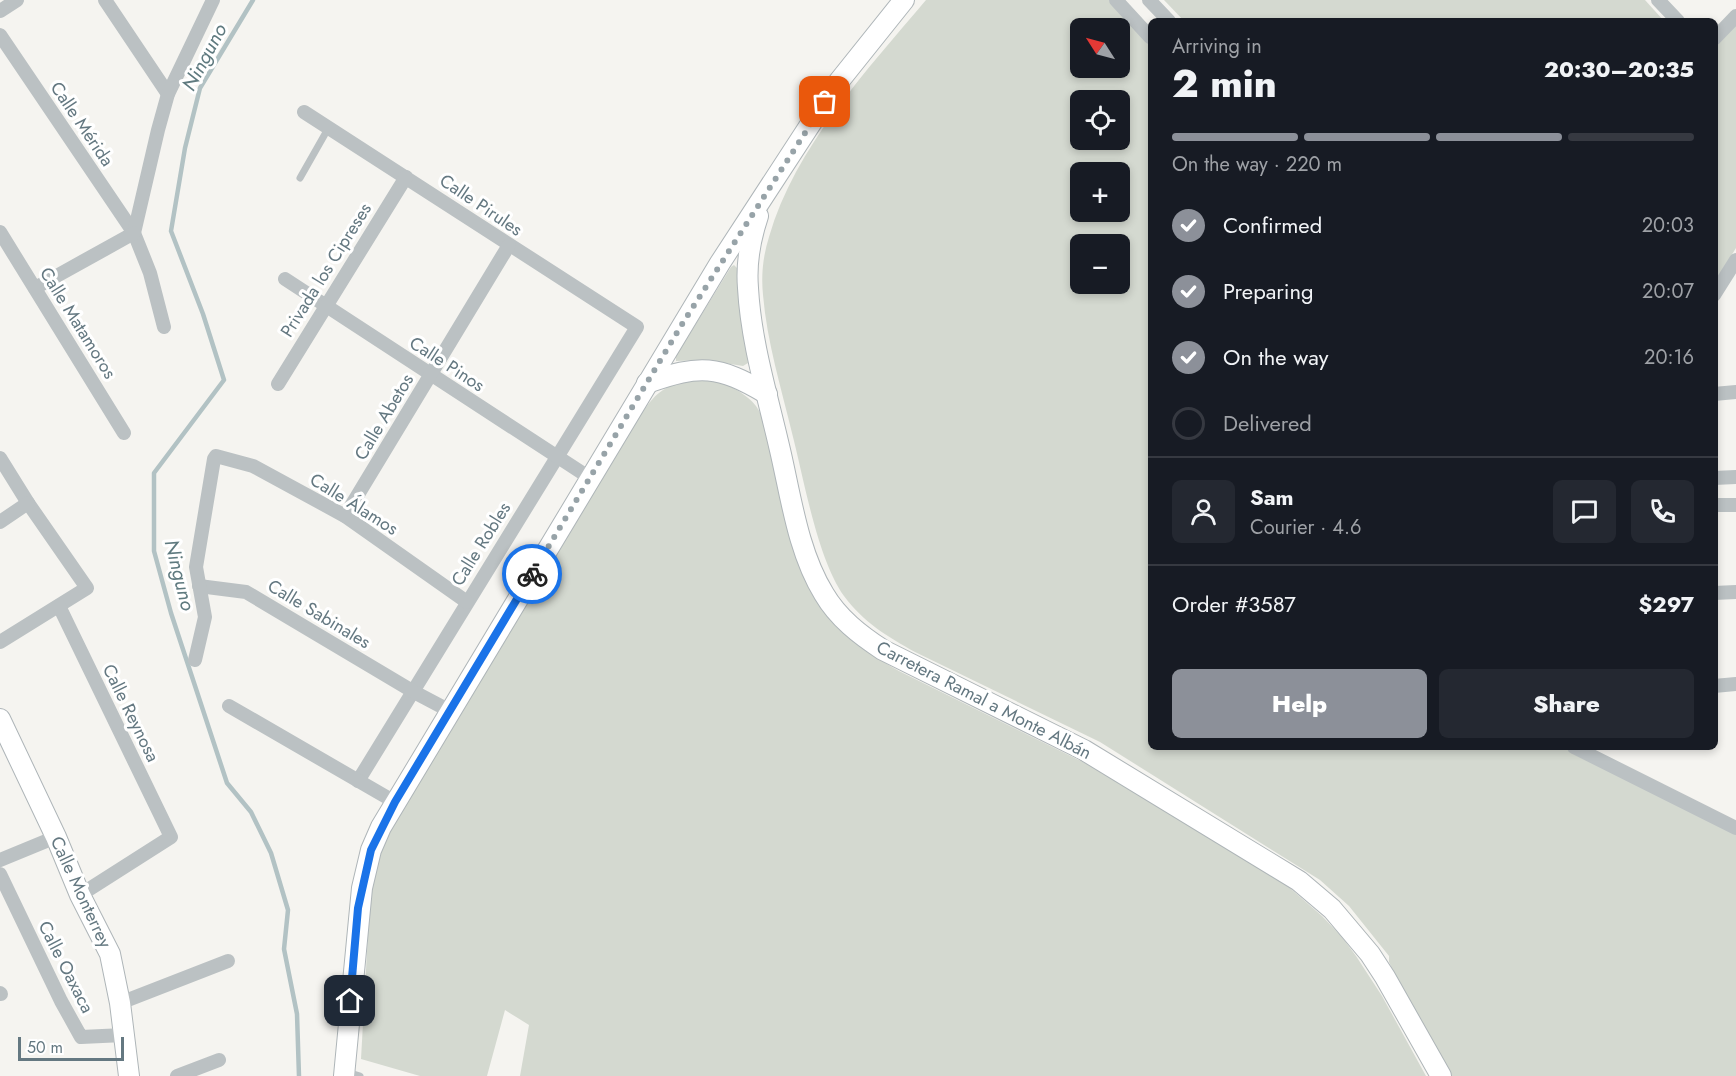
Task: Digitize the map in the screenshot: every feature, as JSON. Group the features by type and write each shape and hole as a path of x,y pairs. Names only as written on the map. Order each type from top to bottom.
{"street":[{"path":"0,11 17,0"},
{"path":"105,0 168,94"},
{"path":"35,288 134,233 168,94 213,0"},
{"path":"349,1074 362,888 371,850 395,802 647,383 764,195 836,86 904,0"},
{"path":"1116,0 1148,35"},
{"path":"1149,0 1166,18"},
{"path":"1658,0 1675,18"},
{"path":"1718,35 1736,16"},
{"name":"Calle Mérida","path":"0,35 134,233 150,273 164,327"},
{"name":"Calle Pirules","path":"304,112 637,327"},
{"name":"Privada los Cipreses","path":"278,384 406,177"},
{"name":"Carretera Ramal a Monte Albán","path":"764,195 753,230 747,268 751,317 796,518 807,555 824,595 845,621 883,650 1084,750 1299,881 1332,909 1370,954 1441,1076"},
{"name":"Calle Matamoros","path":"0,232 124,433"},
{"name":"Calle Abetos","path":"345,516 509,245"},
{"path":"1718,289 1736,260"},
{"name":"Calle Pinos","path":"285,279 590,478"},
{"name":"Calle Robles","path":"358,781 637,327"},
{"path":"647,383 686,370 719,371 746,381 767,394"},
{"path":"1718,394 1736,392"},
{"name":"Calle Álamos","path":"199,585 196,567 214,459 216,456 222,456 253,466 345,516 467,602"},
{"path":"0,458 87,588 0,642"},
{"path":"1718,478 1736,477"},
{"path":"0,522 28,503"},
{"path":"1718,506 1736,505"},
{"path":"195,660 205,617 199,585"},
{"name":"Calle Sabinales","path":"199,585 246,592 450,711"},
{"path":"1718,593 1736,592"},
{"name":"Calle Reynosa","path":"59,606 171,837 80,895"},
{"path":"1718,686 1736,684"},
{"path":"229,706 395,802"},
{"name":"Calle Monterrey","path":"0,719 56,837 80,895 110,954 120,1003 129,1076"},
{"path":"1580,750 1736,828"},
{"path":"0,860 56,837"},
{"name":"Calle Oaxaca","path":"0,874 61,1001 81,1037 124,1035"},
{"path":"120,1003 228,961"},
{"path":"177,1076 219,1060"}],"lane":[{"path":"300,178 330,128"}],"shaded area":[{"path":"926,0 1109,0 1126,18 1070,18 1070,78 1130,78 1130,23 1148,42 1148,750 1569,750 1736,833 1736,1076 1449,1076 1409,1005 1389,962 1389,956 1349,906 1320,880 1100,742 895,641 876,628 851,605 835,580 819,540 775,364 762,288 765,251 781,204 796,172 835,111"},
{"path":"1164,0 1645,0 1661,18 1181,18"},
{"path":"1736,25 1736,248 1718,277 1718,44"},
{"path":"734,265 738,269 748,363 743,366 705,360 676,361 676,356"},
{"path":"690,380 713,380 724,384 737,390 756,406 766,431 788,529 799,564 806,581 823,609 852,640 899,671 1095,768 1283,882 1342,937 1382,996 1426,1076 520,1076 529,1025 505,1010 487,1076 420,1076 361,1059 369,916 375,862 382,843 410,789 639,417 660,392 672,385"}],"waterway":[{"name":"Ninguno","path":"253,0 200,88 185,148 171,231 203,314 224,380 154,473 154,551 171,613 227,783 251,812 271,853 288,910 284,949 297,1014 299,1076"}],"way so far":[{"path":"532,574 720,263 825,102"}],"route":[{"path":"350,1001 358,908 371,850 395,802 532,574"}]}
